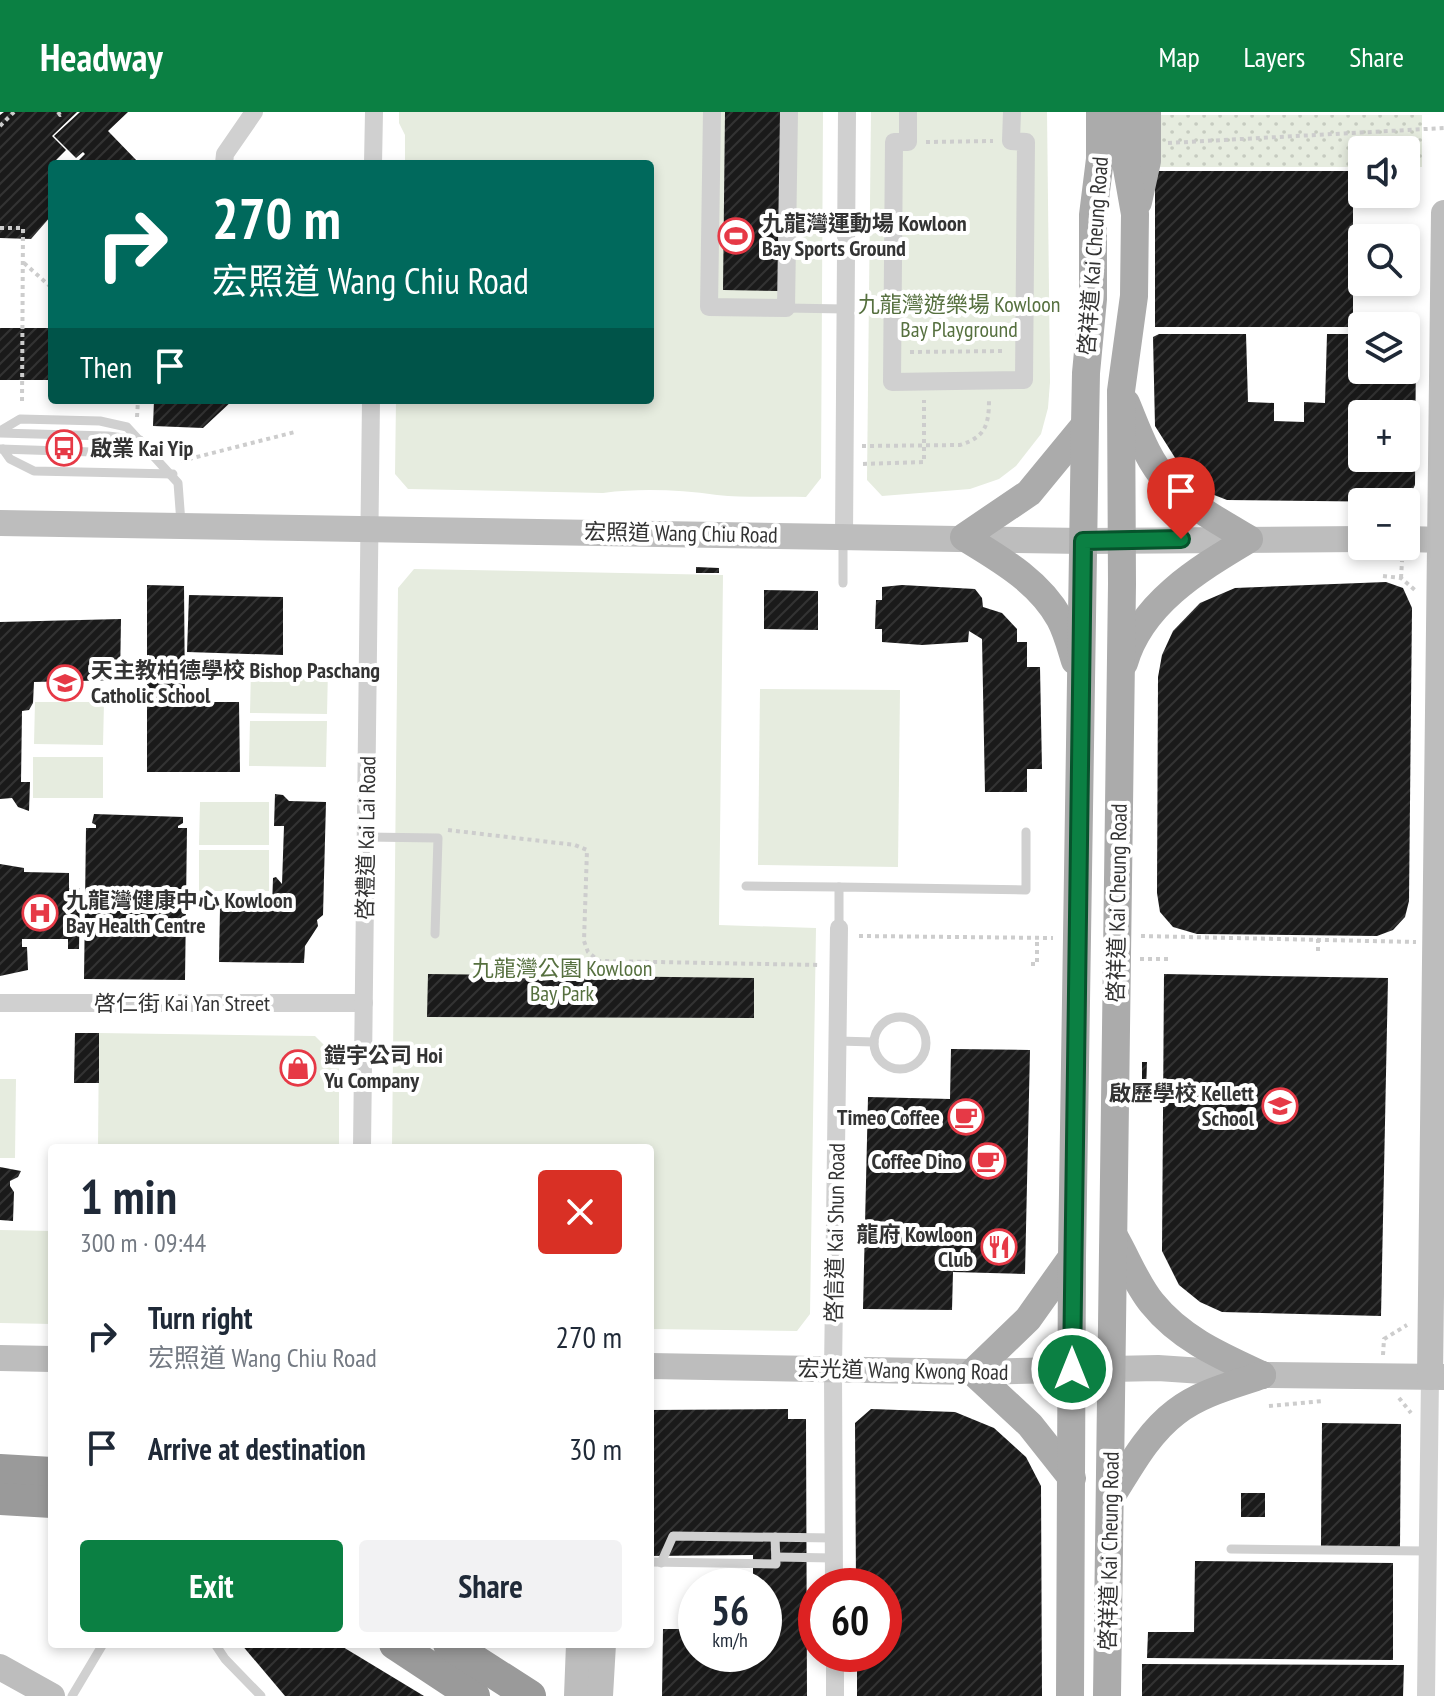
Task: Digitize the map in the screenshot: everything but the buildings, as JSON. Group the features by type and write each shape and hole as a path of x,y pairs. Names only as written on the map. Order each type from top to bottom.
{"highway":[{"path":"0,1470 48,1473"},
{"path":"0,1499 48,1502"},
{"path":"401,1648 474,1696"},
{"path":"455,1648 530,1696"}],"main road":[{"path":"1081,112 1081,160 1093,215"},
{"name":"啓祥道 Kai Cheung Road","path":"1070,1696 1072,1257 1085,425 1100,112"},
{"name":"啓祥道 Kai Cheung Road","path":"1107,1696 1121,391 1134,296 1135,214 1126,163 1126,112"},
{"path":"1135,214 1147,161 1147,112"},
{"path":"1120,678 1129,646 1166,596 1204,566 1249,539 1204,513 1166,481 1142,440 1121,391"},
{"path":"1082,681 1061,620 1041,592 1011,566 964,537 1029,493 1085,425"},
{"path":"1114,1237 1151,1302 1185,1335 1216,1354 1262,1375"},
{"path":"1072,1257 1028,1319 973,1372 1030,1425 1072,1478"},
{"path":"1110,1497 1150,1437 1177,1411 1210,1392 1262,1375"}],"street":[{"path":"224,160 225,154 254,112"},
{"path":"373,160 374,112"},
{"path":"712,112 709,307 786,308 789,112"},
{"path":"844,536 847,112"},
{"path":"908,112 908,142 894,142 892,382 1024,380 1026,142 1011,141 1012,112"},
{"path":"1426,1696 1436,1591 1427,1551 1437,1377 1444,213"},
{"name":"啓禮道 Kai Lai Road","path":"362,1144 371,404"},
{"name":"宏照道 Wang Chiu Road","path":"0,523 1083,541 1348,539"},
{"path":"1420,539 1442,540"},
{"name":"啓信道 Kai Shun Road","path":"833,1568 839,928"},
{"name":"啓仁街 Kai Yan Street","path":"0,1003 364,1003"},
{"path":"0,1358 48,1359"},
{"name":"宏光道 Wang Kwong Road","path":"654,1366 973,1372 1174,1369 1262,1375 1437,1377"},
{"path":"577,1696 579,1648"},
{"path":"600,1696 603,1648"},
{"path":"0,1667 52,1696"},
{"path":"835,1672 835,1696"}],"lane":[{"path":"786,308 845,309"},
{"path":"0,432 20,419 94,421 127,427 173,474 181,494 181,526"},
{"path":"0,432 141,440"},
{"path":"1,449 154,454"},
{"path":"1,449 10,459 34,471 173,474"},
{"path":"843,583 844,536"},
{"path":"746,886 1026,890 1026,832"},
{"path":"366,837 438,838 435,934"},
{"path":"839,887 839,928"},
{"path":"896,1017 913,1019 927,1040 923,1057 909,1068 901,1069 893,1068 879,1058 874,1042 881,1025 896,1017"},
{"path":"837,1041 874,1042"},
{"path":"661,1563 673,1536 834,1538"},
{"path":"654,1562 776,1564 775,1537"},
{"path":"1231,1549 1427,1551"},
{"path":"776,1557 833,1558"},
{"path":"72,1696 101,1648"},
{"path":"218,1648 261,1696"}],"path":[{"path":"0,126 14,112"},
{"path":"1154,144 1444,128"},
{"path":"908,142 1011,141"},
{"path":"0,228 23,228 22,411"},
{"path":"23,263 48,285"},
{"path":"892,352 1024,351"},
{"path":"137,417 138,404"},
{"path":"868,445 960,445 974,441 988,419 989,405"},
{"path":"867,464 924,462 924,406"},
{"path":"181,461 295,432"},
{"path":"445,830 575,845 587,850 584,941 588,952 599,961 823,965"},
{"path":"859,936 1055,938"},
{"path":"1138,936 1420,942"},
{"path":"1031,964 1037,964 1037,938"},
{"path":"1318,939 1318,953"},
{"path":"1137,959 1170,959"},
{"path":"1389,1396 1398,1397 1410,1410 1415,1423"}],"green space":[{"name":"九龍灣運動場 Kowloon Bay Sports Ground","path":"399,112 823,112 821,478 806,497 660,490 603,493 408,489 395,474 396,404 654,404 654,160 405,160 405,135 399,123"},
{"name":"九龍灣遊樂場 Kowloon Bay Playground","path":"871,112 1047,112 1048,408 1041,434 1016,466 999,479 970,489 882,496 867,480"},
{"path":"1156,115 1422,115 1422,167 1420,136 1348,136 1348,167 1156,167"},
{"name":"九龍灣公園 Kowloon Bay Park","path":"414,569 723,575 719,925 816,928 810,1314 797,1331 654,1329 654,1144 392,1144 398,588"},
{"path":"251,668 328,669 327,714 250,713"},
{"path":"760,689 900,690 898,867 758,865"},
{"path":"35,702 104,702 103,745 34,744"},
{"path":"250,721 327,721 326,767 249,766"},
{"path":"33,757 103,757 103,798 33,798"},
{"path":"200,802 269,802 269,845 199,845"},
{"path":"199,850 269,850 269,891 199,891"},
{"path":"99,1033 315,1036 339,1060 339,1144 98,1144"},
{"path":"0,1079 16,1079 15,1158 0,1158"},
{"path":"0,1230 48,1231 48,1324 0,1323"}],"place":[{"name":"九龍灣運動場 Kowloon Bay Sports Ground","path":"736,236"},
{"name":"啟業 Kai Yip","path":"64,448"},
{"name":"天主教柏德學校 Bishop Paschang Catholic School","path":"65,683"},
{"name":"九龍灣健康中心 Kowloon Bay Health Centre","path":"40,913"},
{"name":"鎧宇公司 Hoi Yu Company","path":"298,1068"},
{"name":"啟歷學校 Kellett School","path":"1280,1106"},
{"name":"Timeo Coffee","path":"966,1117"},
{"name":"Coffee Dino","path":"988,1161"},
{"name":"龍府 Kowloon Club","path":"999,1247"}],"route":[{"path":"1072,1369 1083,541 1181,539"}]}
